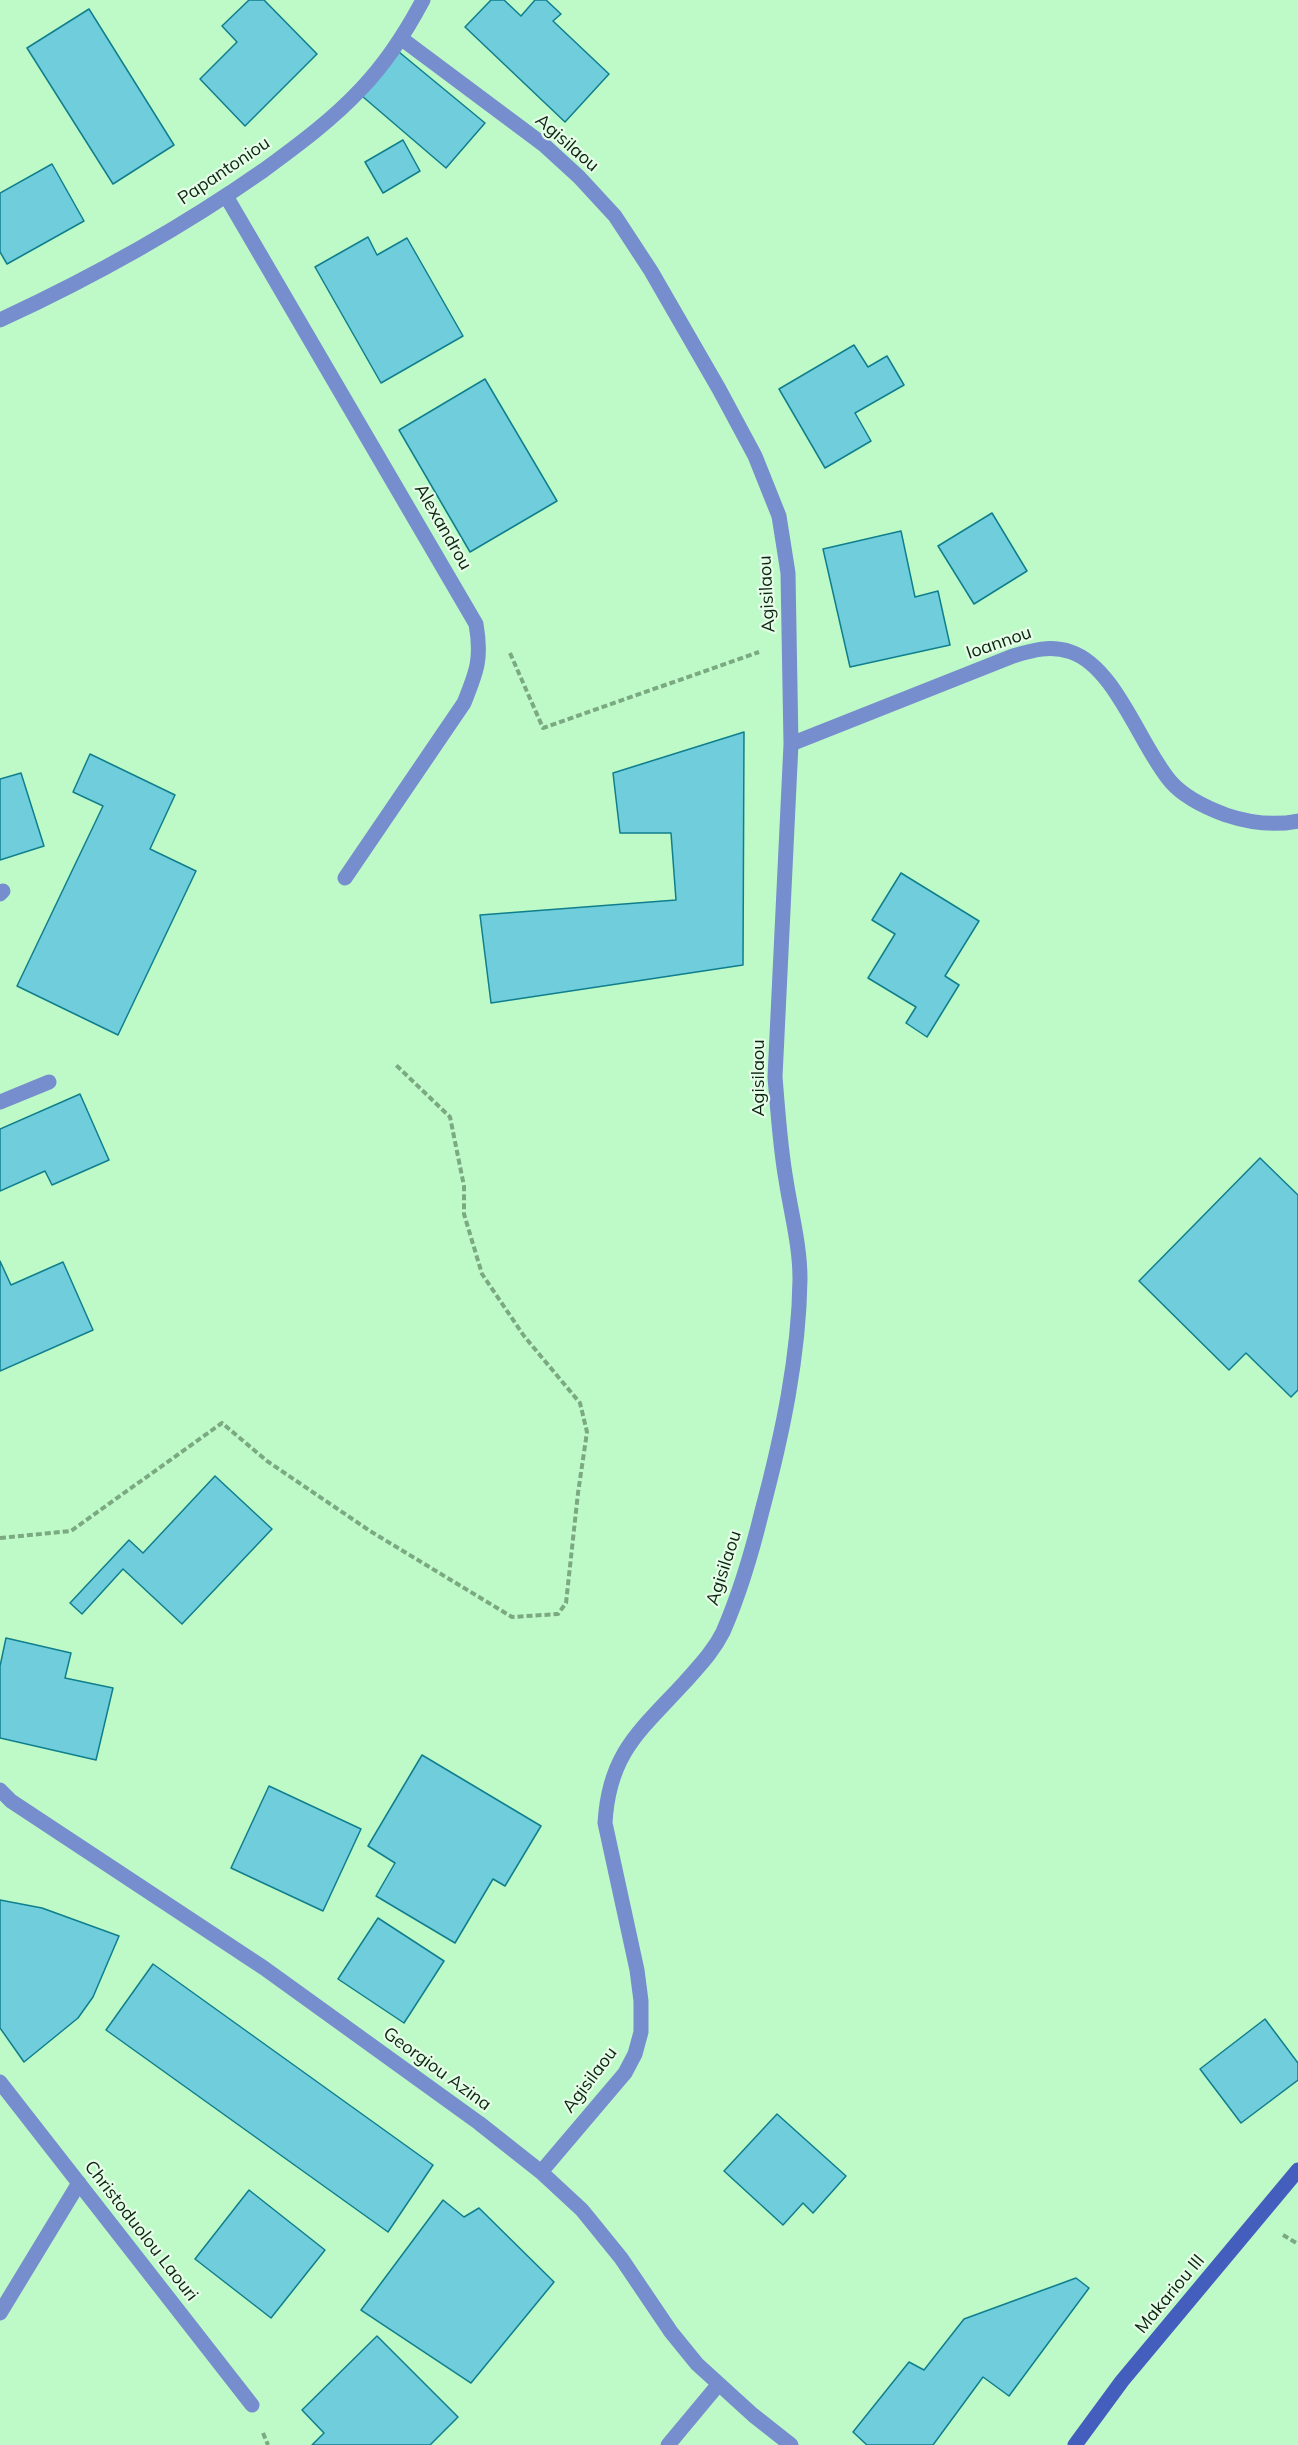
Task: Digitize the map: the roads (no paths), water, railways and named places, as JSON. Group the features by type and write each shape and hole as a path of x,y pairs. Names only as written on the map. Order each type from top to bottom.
{"main road":[{"name":"Makariou III","path":"1075,2445 1122,2381 1298,2170"}],"street":[{"name":"Papantoniou","path":"0,320 98,271 226,196 332,118 363,88 402,39 423,0"},
{"name":"Agisilaou","path":"402,39 544,145 579,177 615,216 651,271 755,456 779,516 788,573 791,744 775,1077 779,1129 796,1234 800,1278 796,1340 778,1452 752,1551 722,1634 709,1656 630,1742 615,1768 607,1799 605,1823 637,1970 641,2001 641,2032 635,2054 625,2073 541,2172"},
{"name":"Alexandrou","path":"226,196 476,624 480,649 476,674 464,703 345,878"},
{"name":"Ioannou","path":"791,744 1013,656 1042,648 1072,652 1094,666 1114,691 1171,782 1204,807 1242,820 1277,825 1298,821"},
{"path":"0,1102 49,1082"},
{"name":"Georgiou Azina","path":"4,1800 264,1968 479,2123 541,2172 582,2210 621,2258 671,2332 697,2364 718,2385 791,2445"},
{"name":"Christoduolou Laouri","path":"0,2082 252,2405"},
{"path":"0,2313 79,2183"},
{"path":"668,2445 718,2385"}]}
